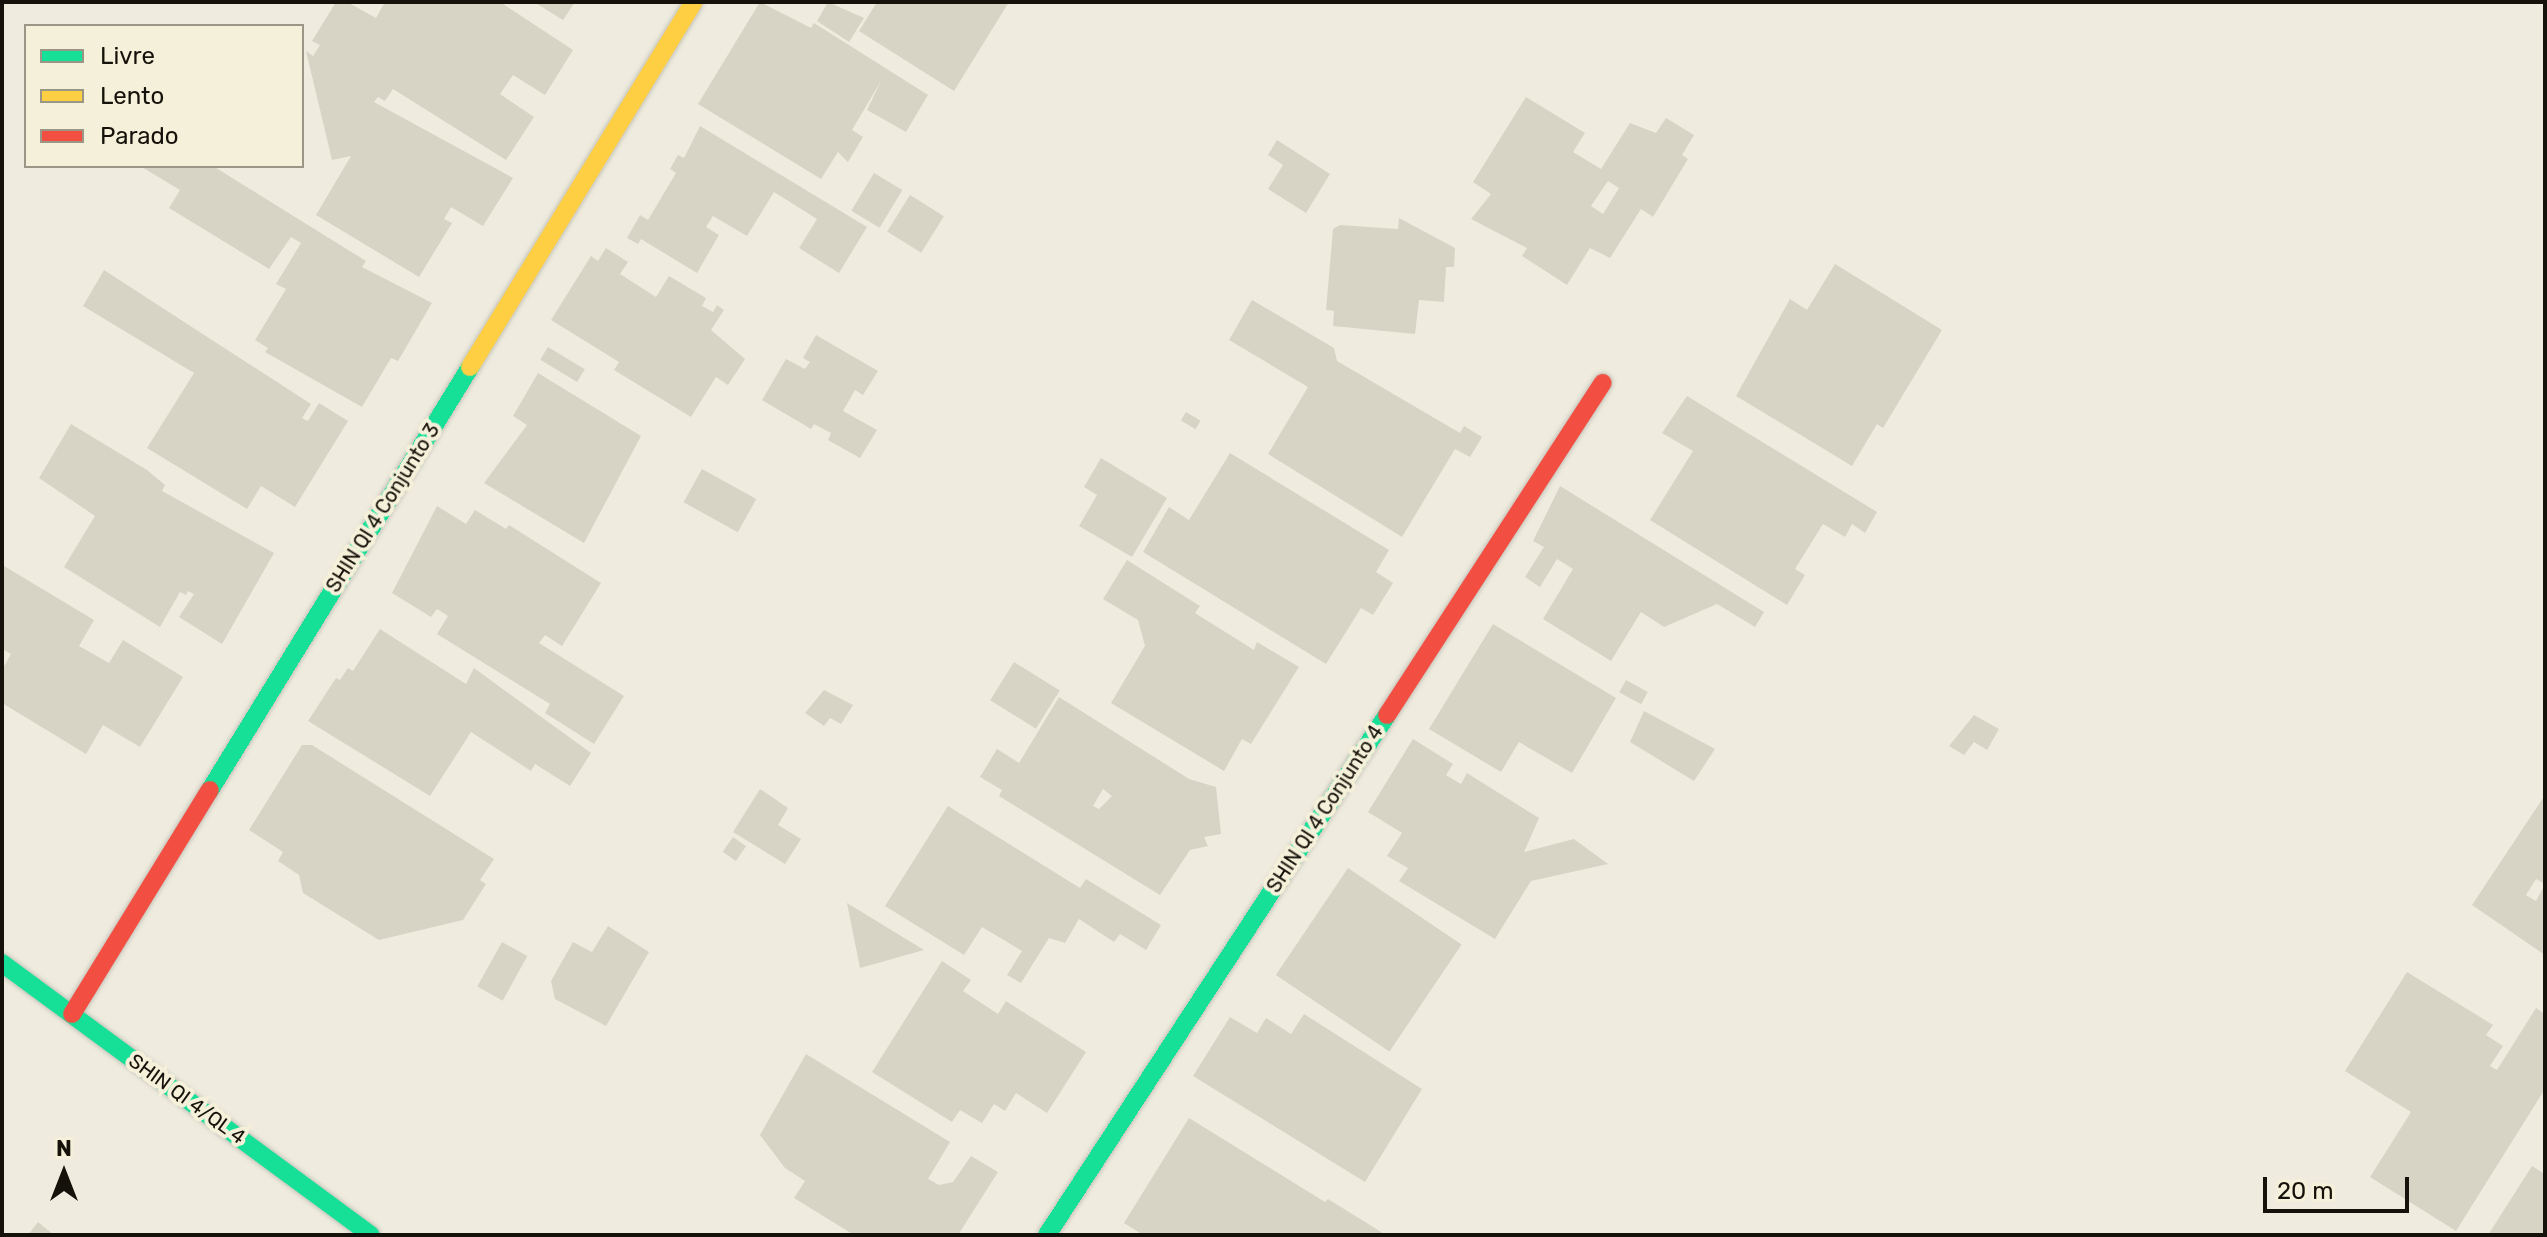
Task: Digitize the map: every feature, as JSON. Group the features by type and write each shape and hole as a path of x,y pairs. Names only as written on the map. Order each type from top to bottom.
{"street":[{"name":"SHIN QI 4 Conjunto 3","path":"72,1014 694,2"},
{"name":"SHIN QI 4 Conjunto 4","path":"1047,1235 1603,383"},
{"name":"SHIN QI 4/QL 4","path":"2,963 371,1235"}],"building":[{"path":"336,2 347,2 376,18 385,2 500,2 573,50 545,95 513,75 500,94 534,117 506,160 393,89 385,101 378,97 374,102 513,178 483,226 451,207 444,219 452,223 419,277 316,215 351,156 332,160 306,51 313,56 320,45 312,41"},
{"path":"534,2 575,2 563,20"},
{"path":"760,2 811,28 814,23 928,95 906,132 867,110 881,81 852,130 863,137 848,162 838,152 821,179 698,104"},
{"path":"828,2 864,18 849,42 817,21"},
{"path":"877,2 1009,2 954,91 859,31"},
{"path":"1526,97 1585,133 1573,152 1601,169 1630,123 1656,133 1666,118 1694,135 1682,155 1688,159 1653,217 1641,209 1610,258 1590,248 1567,285 1522,256 1527,248 1471,219 1491,194 1473,182","holes":["1608,181 1619,188 1603,214 1591,206"]},
{"path":"700,126 867,227 839,273 799,248 817,219 774,192 747,236 713,216 706,227 719,235 697,273 641,239 638,244 627,238 640,215 648,220 676,173 670,169 678,155 684,158"},
{"path":"1277,140 1330,174 1306,213 1268,189 1283,165 1268,155"},
{"path":"143,168 216,168 366,261 362,267 432,303 398,361 391,358 362,407 265,352 268,348 255,340 286,289 276,284 301,243 291,237 269,269 169,208 180,190"},
{"path":"874,173 902,190 880,228 851,211"},
{"path":"910,195 944,216 921,253 887,231"},
{"path":"1399,218 1455,248 1454,267 1446,267 1444,302 1419,300 1415,334 1333,326 1334,311 1326,310 1333,229 1340,225 1398,229"},
{"path":"606,248 628,262 620,274 656,297 669,276 706,298 702,306 713,312 717,305 724,310 711,330 745,359 728,385 716,377 691,417 614,370 619,362 551,320 591,256 598,261"},
{"path":"1835,264 1942,330 1883,428 1877,424 1852,466 1736,396 1790,299 1807,310"},
{"path":"104,270 311,404 302,418 308,421 319,403 348,421 295,507 261,486 247,509 147,448 194,373 83,306"},
{"path":"1252,300 1334,348 1337,361 1460,433 1464,426 1482,437 1470,457 1455,449 1402,537 1268,454 1308,387 1229,340"},
{"path":"816,335 878,371 863,395 855,390 843,411 877,430 860,458 828,440 831,433 814,424 811,429 762,400 786,359 805,369 810,362 803,358"},
{"path":"548,347 585,369 577,382 540,360"},
{"path":"538,373 641,436 584,543 484,483 527,425 513,416"},
{"path":"1687,396 1877,512 1865,533 1852,524 1845,537 1823,524 1795,569 1805,575 1787,605 1650,520 1693,451 1662,433"},
{"path":"1186,412 1201,421 1195,429 1181,421"},
{"path":"71,424 147,470 165,485 162,491 274,553 222,644 179,617 194,594 188,591 186,595 180,592 160,627 64,567 95,516 39,478"},
{"path":"1230,453 1389,550 1376,572 1393,583 1373,615 1361,608 1326,664 1143,552 1169,507 1189,520"},
{"path":"1101,458 1167,498 1132,557 1079,526 1097,495 1084,487"},
{"path":"702,469 756,499 738,532 684,502"},
{"path":"1560,486 1764,612 1755,627 1717,604 1664,627 1641,612 1611,661 1543,619 1573,569 1557,559 1540,587 1525,577 1544,547 1533,541"},
{"path":"437,506 466,524 475,510 506,529 509,525 601,583 562,646 545,635 539,643 624,696 594,744 545,713 550,704 437,634 448,616 437,609 431,617 392,593"},
{"path":"1127,560 1200,606 1195,613 1254,650 1257,642 1299,667 1251,744 1242,739 1224,771 1111,703 1145,646 1138,620 1103,599"},
{"path":"4,566 94,620 79,646 109,663 123,640 183,677 140,747 103,725 86,754 2,703 2,670 11,654 2,649"},
{"path":"1493,624 1616,698 1572,773 1519,742 1501,772 1429,729"},
{"path":"380,629 466,684 474,668 591,753 570,786 535,764 531,771 471,732 430,796 308,721 336,678 340,680 348,668 353,671"},
{"path":"1014,662 1060,691 1036,729 990,700"},
{"path":"1626,680 1648,692 1641,704 1619,692"},
{"path":"824,690 853,705 841,724 830,718 824,726 805,713"},
{"path":"1059,697 1189,779 1216,787 1221,834 1204,837 1208,846 1190,850 1160,895 999,796 1002,790 980,777 997,749 1019,763","holes":["1103,789 1112,796 1099,809 1093,806"]},
{"path":"1644,711 1715,749 1694,781 1630,742"},
{"path":"1974,715 1999,729 1987,750 1974,742 1964,755 1949,746"},
{"path":"1413,739 1453,764 1446,775 1461,784 1467,773 1539,818 1524,852 1574,839 1608,864 1531,881 1495,939 1399,881 1408,868 1387,856 1402,833 1368,812"},
{"path":"302,745 312,745 494,859 480,880 486,884 463,920 379,940 303,893 299,875 278,861 283,852 249,830"},
{"path":"760,789 788,808 778,825 801,839 785,864 733,832"},
{"path":"2545,795 2545,884 2545,955 2472,905","holes":["2536,879 2545,884 2536,901 2526,895"]},
{"path":"948,806 1080,888 1086,879 1161,925 1146,950 1120,934 1114,942 1079,919 1065,943 1049,938 1021,983 1007,975 1022,951 982,927 964,955 885,906"},
{"path":"733,837 746,846 736,861 723,852"},
{"path":"1348,868 1462,945 1389,1052 1276,975"},
{"path":"847,903 924,950 860,968"},
{"path":"608,926 649,952 606,1026 555,999 551,981 573,942 592,952"},
{"path":"502,942 527,956 503,1001 477,987"},
{"path":"942,961 971,980 963,991 998,1014 1006,1001 1086,1052 1047,1113 1016,1093 1005,1111 994,1104 982,1123 960,1110 952,1122 872,1072"},
{"path":"2407,972 2493,1025 2486,1035 2503,1046 2490,1066 2497,1070 2536,1008 2545,1014 2545,1089 2456,1231 2370,1177 2411,1112 2345,1071"},
{"path":"1304,1014 1422,1089 1365,1182 1193,1076 1230,1017 1257,1033 1266,1018 1291,1034"},
{"path":"806,1054 950,1142 928,1179 939,1185 953,1182 971,1156 998,1172 958,1235 854,1235 794,1198 805,1181 785,1168 760,1135"},
{"path":"1189,1118 1325,1202 1328,1199 1386,1235 1143,1235 1124,1223"},
{"path":"2532,1166 2545,1174 2545,1235 2488,1235"},
{"path":"38,1222 54,1235 28,1235"}],"traffic: fast":[{"path":"210,790 470,367"},
{"path":"1047,1235 1387,715"},
{"path":"2,963 371,1235"}],"traffic: slow":[{"path":"470,367 694,2"}],"traffic: jam":[{"path":"1387,715 1603,383"},
{"path":"72,1014 210,790"}]}
